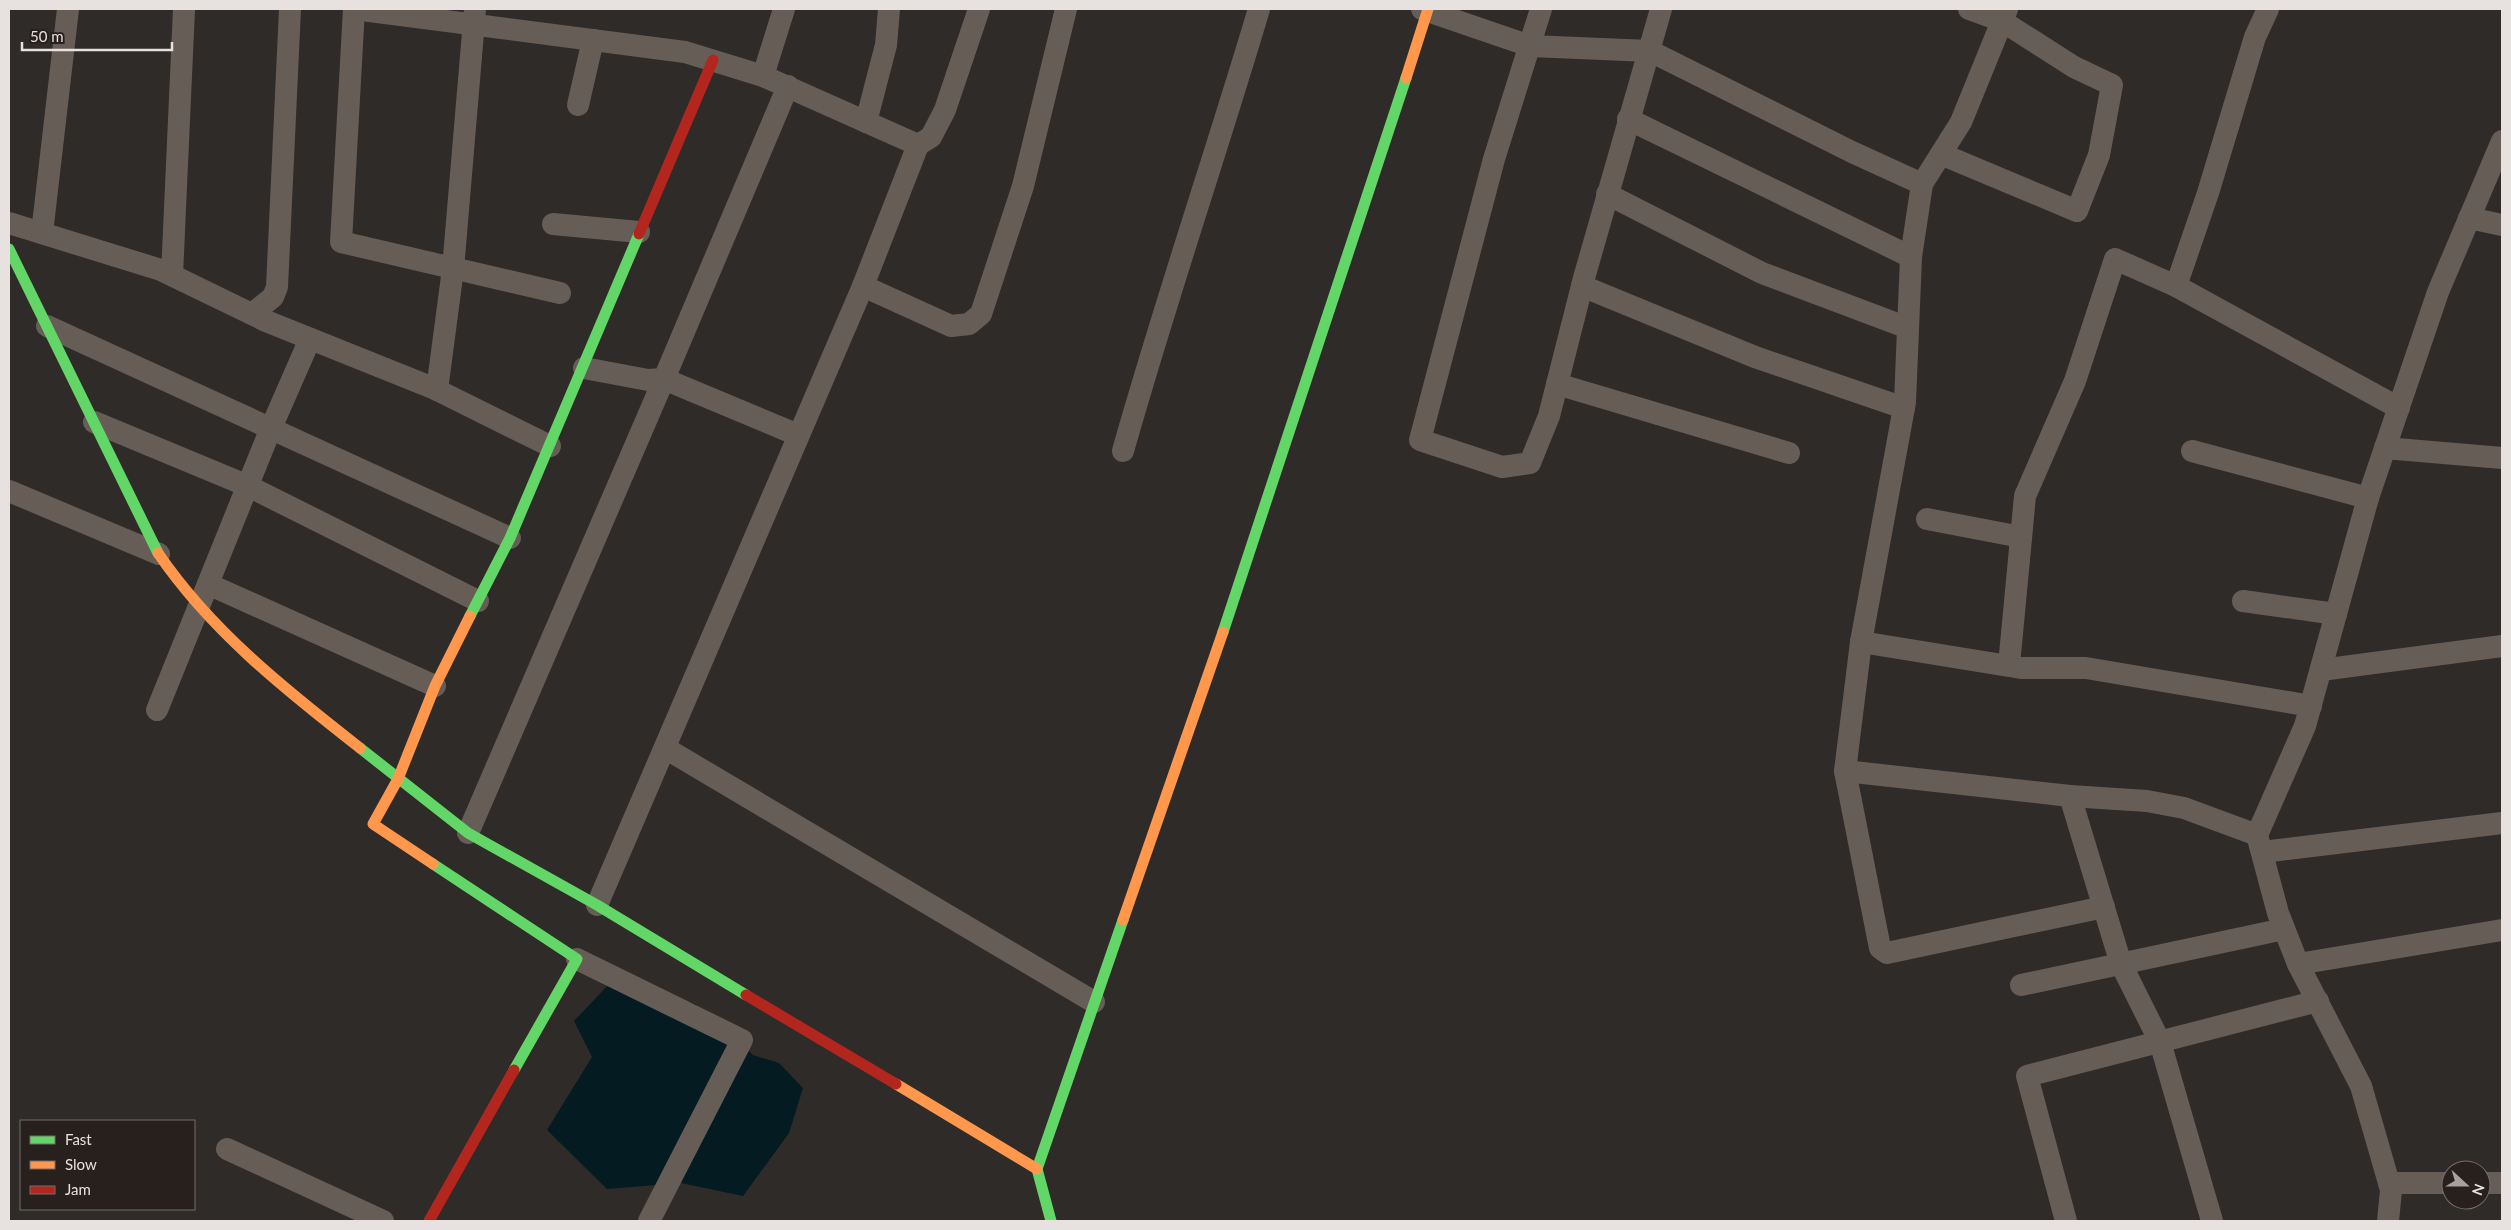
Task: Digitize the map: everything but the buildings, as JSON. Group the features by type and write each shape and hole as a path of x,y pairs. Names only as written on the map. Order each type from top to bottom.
{"street":[{"path":"42,233 68,9"},
{"path":"172,275 184,9"},
{"path":"252,314 273,296 277,287 290,9"},
{"path":"560,293 341,242 354,9 474,17 593,40 685,52 763,76 918,145"},
{"path":"763,76 784,9"},
{"path":"866,122 886,45 889,9"},
{"path":"596,905 863,286 918,145 931,137 945,110 979,9"},
{"path":"863,286 951,326 969,324 981,314 1023,186 1066,9"},
{"path":"1123,451 1150,356 1221,138 1259,9"},
{"path":"1051,1221 1037,1169 1253,545 1426,9 1530,46 1650,51 1852,152 1922,184"},
{"path":"1541,9 1494,159 1420,440 1502,467 1530,463 1549,416 1607,194 1661,9"},
{"path":"1941,154 2076,211 2099,155 2112,85 2074,67 2004,15 1969,9"},
{"path":"2176,286 2208,193 2255,37 2268,9"},
{"path":"2004,15 1961,122 1922,184 1911,257 1904,408 1861,642 1845,771 1880,948 1887,953 2104,906"},
{"path":"437,390 453,269 474,17"},
{"path":"578,105 593,40"},
{"path":"649,1221 742,1040 577,959 373,824 398,779 435,686 510,538 584,368 639,232 713,60"},
{"path":"468,833 788,86"},
{"path":"1628,119 1911,257"},
{"path":"2388,1221 2391,1190 2361,1086 2298,964 2284,929 2259,844 2305,726 2368,498 2438,292 2502,141"},
{"path":"1607,194 1762,273 1908,328"},
{"path":"2469,218 2502,225"},
{"path":"9,223 161,270 252,314 437,390 550,446"},
{"path":"553,224 639,232"},
{"path":"9,248 159,554 200,605 271,678 468,833 596,905 1037,1169"},
{"path":"2009,665 2025,496 2075,381 2116,260 2176,286 2398,408"},
{"path":"1582,286 1755,357 1904,408"},
{"path":"47,326 510,538"},
{"path":"157,710 271,428 310,339"},
{"path":"584,368 648,380 664,379 798,435"},
{"path":"1557,384 1789,453"},
{"path":"94,422 248,486 478,601"},
{"path":"2385,448 2502,458"},
{"path":"2192,451 2368,498"},
{"path":"9,491 159,554"},
{"path":"1927,519 2021,537"},
{"path":"208,584 435,686"},
{"path":"2243,601 2336,614"},
{"path":"1861,642 2021,668 2086,668 2311,706"},
{"path":"2321,670 2502,646"},
{"path":"665,748 1094,1002"},
{"path":"1845,771 2070,796 2147,801 2184,808 2259,844 2502,824"},
{"path":"2070,796 2121,964 2160,1042 2212,1221"},
{"path":"2021,985 2284,929"},
{"path":"2298,964 2502,930"},
{"path":"430,1221 577,959"},
{"path":"2066,1221 2027,1076 2318,1001"},
{"path":"227,1149 383,1221"},
{"path":"2389,1183 2441,1183"}],"water":[{"path":"612,981 695,1004 753,1055 779,1063 803,1088 789,1133 743,1196 681,1183 607,1189 547,1130 592,1057 574,1021"}],"traffic: fast":[{"path":"1223,632 1406,78"},
{"path":"470,616 510,538 639,234"},
{"path":"9,249 158,553"},
{"path":"360,748 468,833 597,905 746,995"},
{"path":"433,864 577,959 514,1070"},
{"path":"1051,1221 1037,1169 1123,920"}],"traffic: slow":[{"path":"1406,78 1428,9"},
{"path":"158,553 179,581 226,634 278,682 360,748"},
{"path":"433,864 373,824 398,779 435,686 470,616"},
{"path":"1123,920 1223,632"},
{"path":"896,1084 1037,1169"}],"traffic: jam":[{"path":"639,234 713,60"},
{"path":"746,995 896,1084"},
{"path":"429,1221 514,1070"}]}
